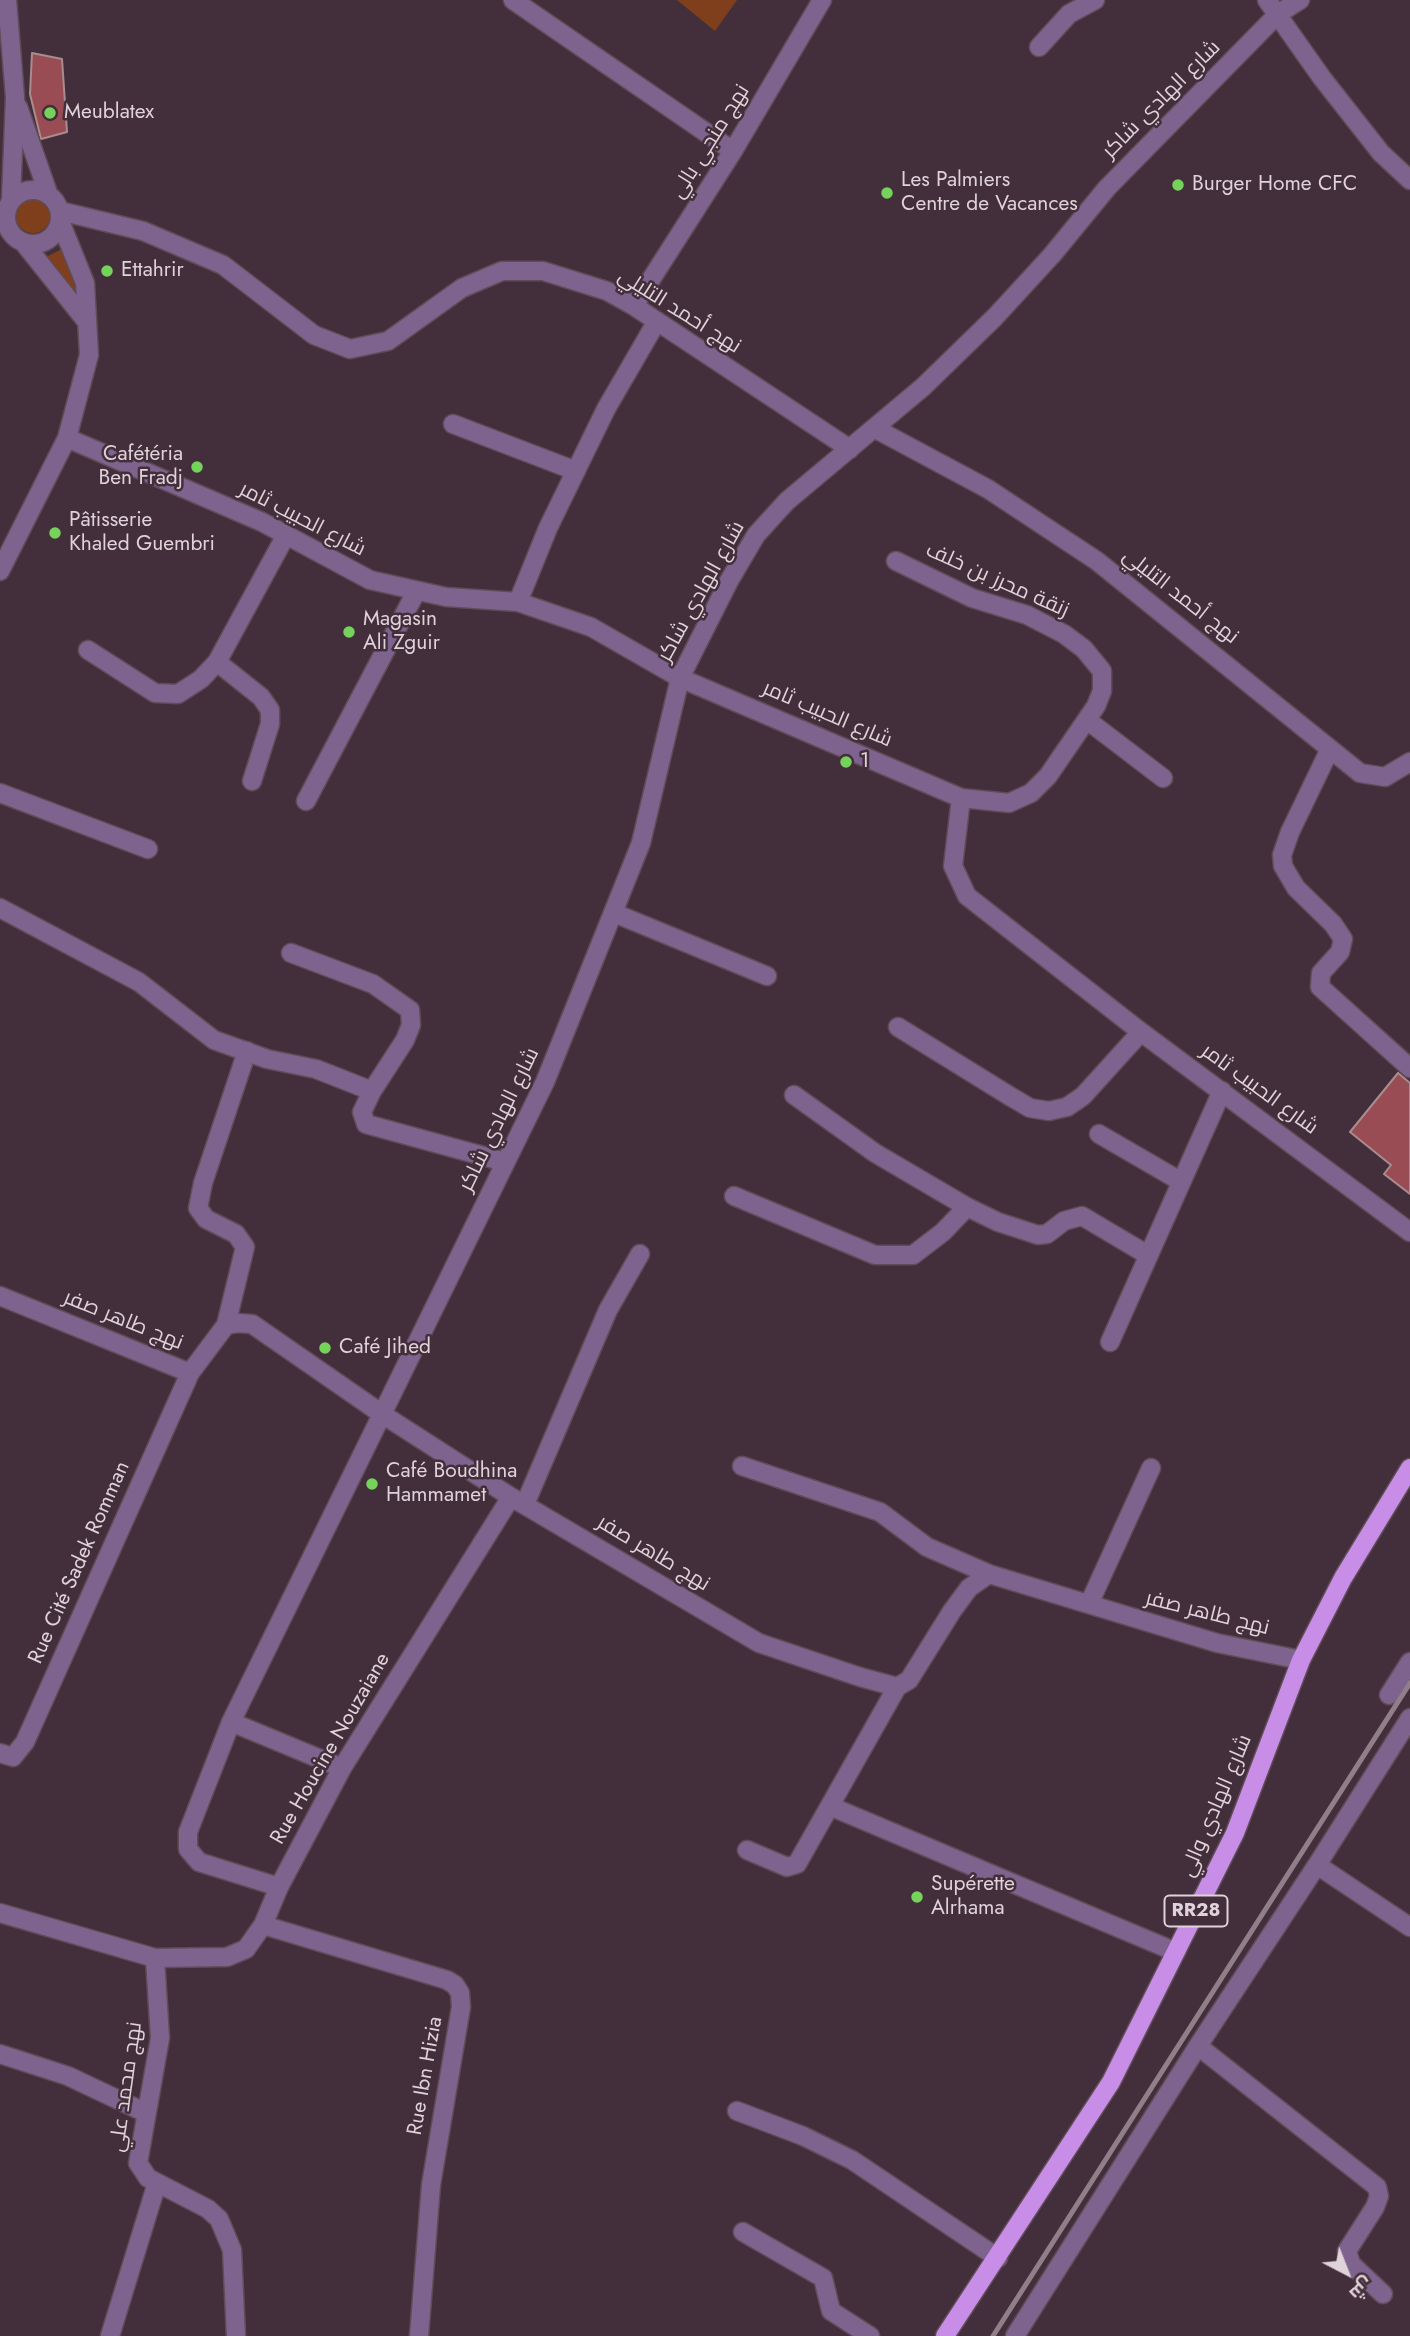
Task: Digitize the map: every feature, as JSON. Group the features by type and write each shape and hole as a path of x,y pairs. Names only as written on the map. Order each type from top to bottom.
{"main road":[{"name":"شارع الهادي والي","path":"944,2336 998,2258 1111,2082 1235,1833 1301,1660 1343,1578 1410,1468"}],"street":[{"path":"7,0 15,97 6,204 7,225 14,240 87,322"},
{"path":"513,0 733,151"},
{"name":"نهج منجي بالي","path":"634,306 733,151 822,0"},
{"path":"1039,47 1069,15 1095,0"},
{"path":"1267,0 1381,153 1410,180"},
{"name":"شارع الهادي شاكر","path":"279,1887 199,1862 188,1849 187,1832 231,1722 545,1082 641,843 680,678 756,535 787,501 923,387 995,317 1052,255 1107,188 1278,15 1300,0"},
{"path":"0,571 67,438 89,355 85,283 60,216 48,193 15,97"},
{"path":"6,204 28,189 48,193"},
{"path":"14,240 42,242 50,238 60,216"},
{"name":"نهج أحمد التليلي","path":"60,216 142,231 223,265 314,335 350,349 388,341 463,288 502,271 543,271 607,291 634,306 850,449"},
{"path":"518,602 548,528 606,410 657,321"},
{"path":"453,424 576,471"},
{"name":"نهج أحمد التليلي","path":"874,428 988,489 1097,561 1360,773 1371,777 1385,777 1410,762"},
{"name":"شارع الحبيب ثامر","path":"67,438 286,535 370,580 416,592 518,602 591,627 680,678 961,798 953,866 967,896 1141,1032 1410,1232"},
{"path":"88,650 155,693 178,694 201,679 217,662 286,535"},
{"name":"زنقة محرز بن خلف","path":"896,561 972,598 1027,615 1084,649 1096,660 1103,680 1102,691 1087,720 1048,776 1031,793 1009,803 961,798"},
{"path":"306,801 416,592"},
{"path":"217,662 261,697 270,710 270,724 252,781"},
{"path":"1087,720 1163,778"},
{"path":"1330,749 1290,832 1282,855 1283,866 1296,888 1333,924 1343,939 1340,951 1321,973 1320,987 1410,1068"},
{"path":"0,793 148,849"},
{"path":"0,908 139,982 186,1016 209,1037 247,1051 316,1069 372,1091"},
{"path":"614,913 767,976"},
{"path":"291,953 373,984 410,1010 411,1025 405,1040 372,1091 362,1112 366,1124 505,1162"},
{"path":"898,1027 1008,1096 1030,1108 1049,1111 1067,1107 1083,1096 1141,1032"},
{"path":"226,1325 245,1247 236,1234 206,1219 198,1208 203,1183 247,1051"},
{"path":"1110,1342 1146,1254 1222,1091"},
{"path":"794,1095 875,1153 967,1208 1038,1235 1047,1234 1065,1221 1082,1216 1146,1254"},
{"path":"1100,1134 1180,1181"},
{"path":"734,1196 876,1255 892,1257 913,1255 943,1232 967,1208"},
{"name":"Rue Houcine Nouzaiane","path":"155,1958 227,1957 246,1948 263,1926 279,1887 342,1768 518,1500 608,1311 640,1254"},
{"name":"نهج طاهر صفر","path":"0,1296 190,1373 226,1325 252,1324 382,1414 518,1500 759,1643 897,1687"},
{"name":"Rue Cité Sadek Romman","path":"0,1753 9,1758 20,1751 190,1373"},
{"name":"نهج طاهر صفر","path":"742,1466 880,1512 927,1547 989,1574 1216,1643 1301,1660"},
{"path":"1088,1604 1151,1468"},
{"path":"747,1850 792,1867 802,1857 897,1687 909,1680 969,1588 989,1574"},
{"path":"1389,1695 1410,1662"},
{"path":"1015,2336 1410,1718"},
{"path":"231,1722 342,1768"},
{"path":"832,1807 1176,1952"},
{"path":"1317,1865 1410,1927"},
{"path":"0,1913 155,1958"},
{"name":"Rue Ibn Hizia","path":"263,1926 447,1980 455,1985 460,1993 461,2007 431,2185 419,2336"},
{"name":"نهج محمد علي","path":"155,1958 159,2038 144,2112 138,2163 141,2171 157,2183 208,2209 219,2219 227,2233 232,2250 236,2336"},
{"path":"1198,2046 1377,2187 1379,2196 1375,2207 1347,2251 1351,2264 1383,2294"},
{"path":"0,2054 68,2076 144,2112"},
{"path":"737,2111 803,2136 852,2160 998,2258"},
{"path":"110,2336 157,2183"},
{"path":"743,2232 823,2278 831,2311 870,2336"}],"shaded area":[{"path":"677,0 737,0 715,31"},
{"path":"33,199 45,204 50,216 45,228 33,233 21,228 16,216 21,204"},
{"path":"64,248 77,292 72,294 46,257"}],"building":[{"name":"Meublatex","path":"32,53 62,59 67,132 41,139 30,94"},
{"path":"1398,1073 1410,1083 1410,1194 1384,1174 1391,1165 1350,1132"}],"railway":[{"path":"993,2336 1410,1683"}],"place":[{"name":"Meublatex","path":"50,113"},
{"name":"Burger Home CFC","path":"1178,185"},
{"name":"Les Palmiers Centre de Vacances","path":"887,193"},
{"name":"Ettahrir","path":"107,271"},
{"name":"Cafétéria Ben Fradj","path":"197,467"},
{"name":"Pâtisserie Khaled Guembri","path":"55,533"},
{"name":"Magasin Ali Zguir","path":"349,632"},
{"name":"1","path":"846,762"},
{"name":"Café Jihed","path":"325,1348"},
{"name":"Café Boudhina Hammamet","path":"372,1484"},
{"name":"Supérette Alrhama","path":"917,1897"}]}
